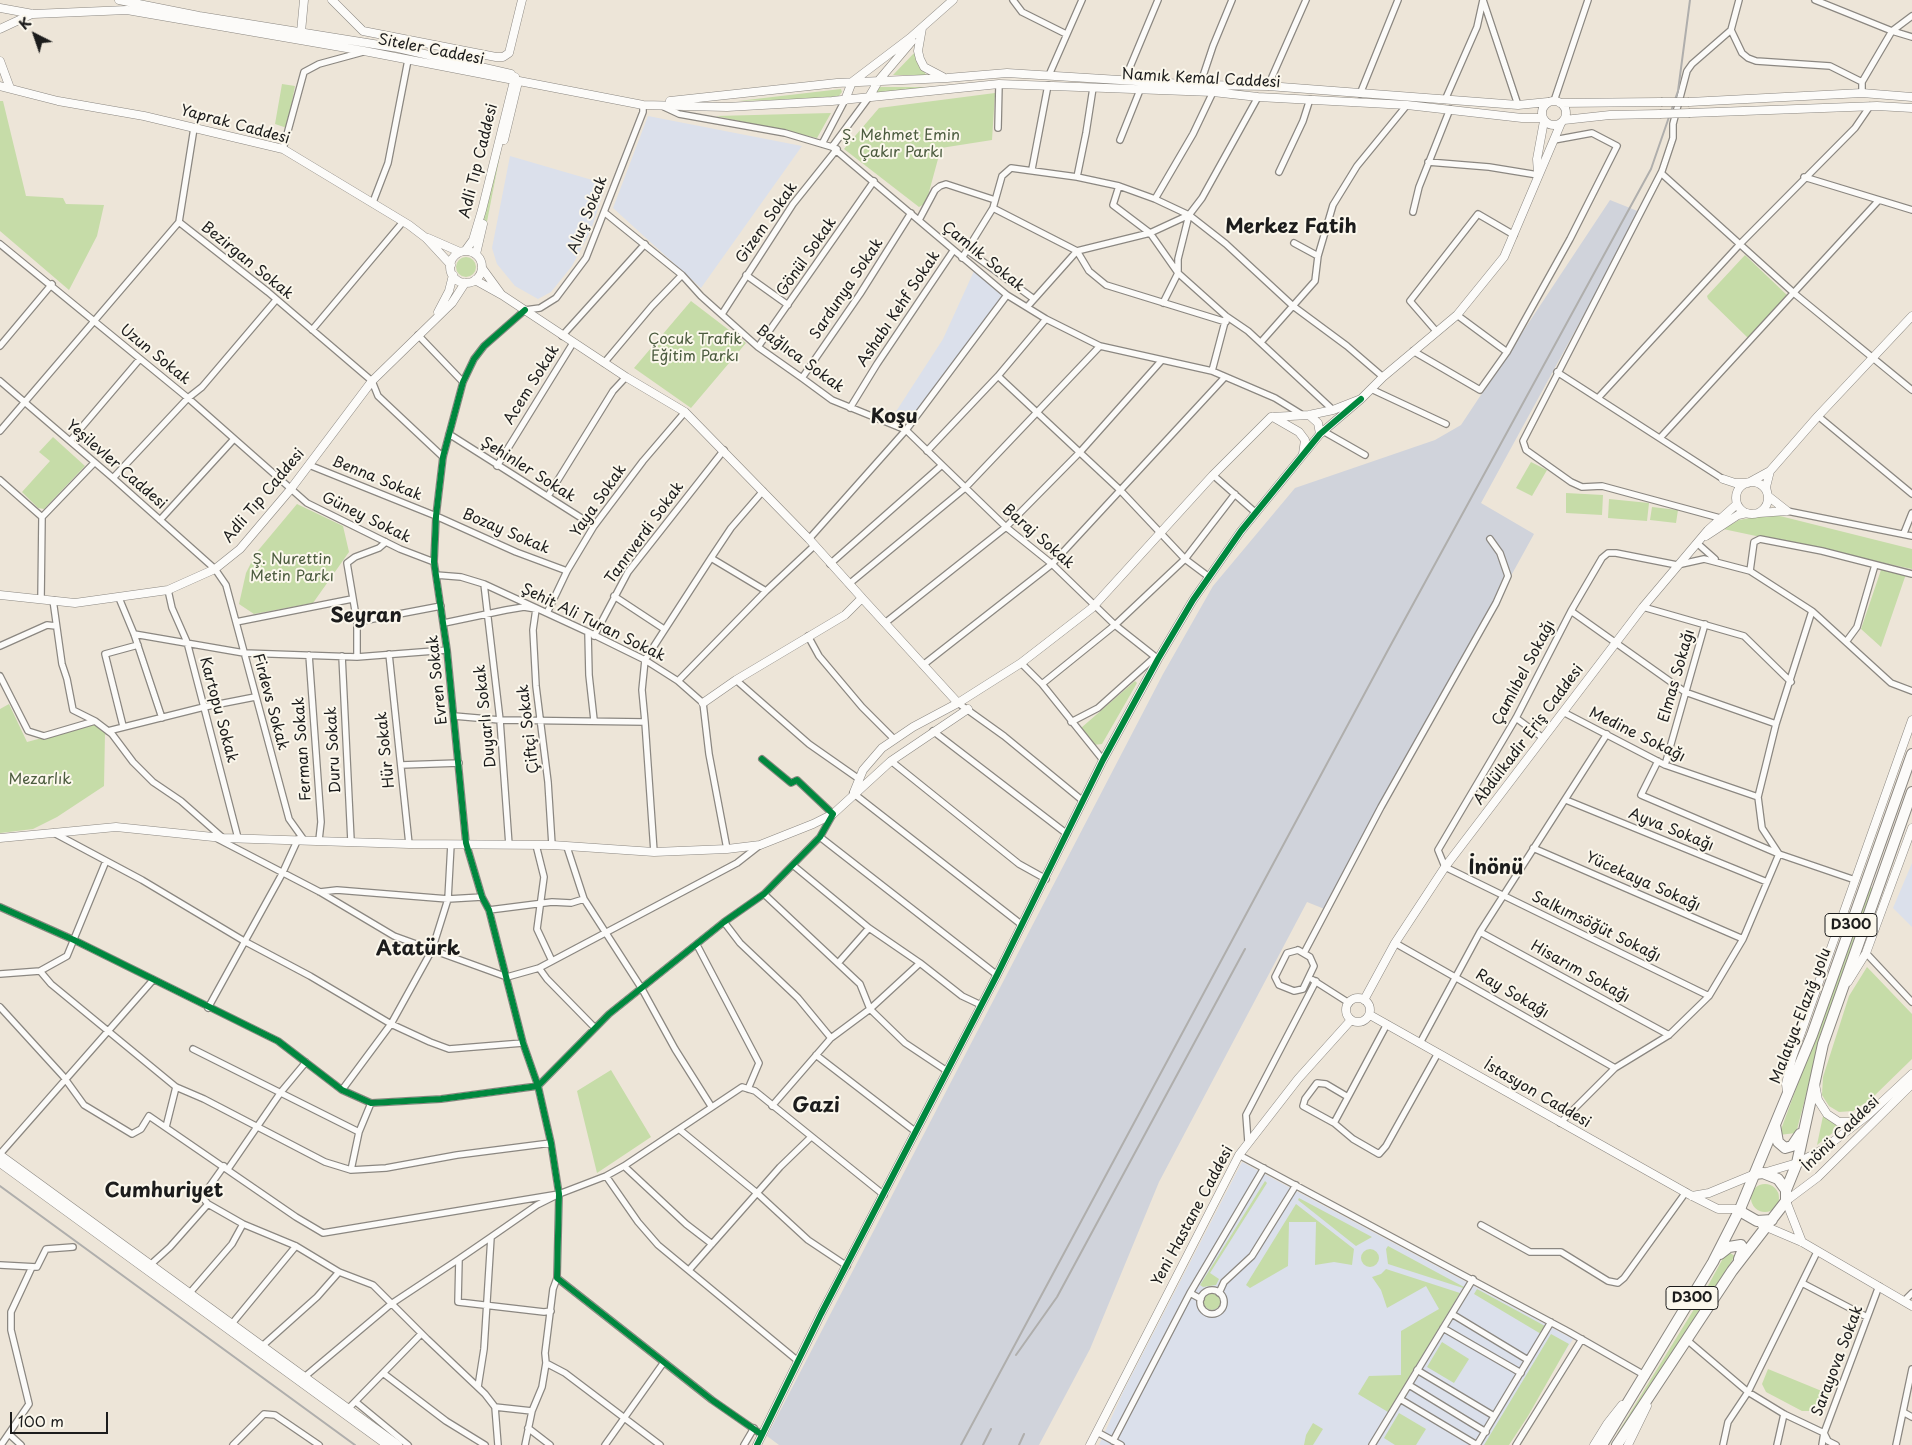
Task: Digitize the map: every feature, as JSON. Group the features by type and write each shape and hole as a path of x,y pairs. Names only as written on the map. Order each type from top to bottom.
{"highway":[{"name":"Malatya-Elazığ yolu","path":"1759,1173 1775,1124 1815,1026 1912,754"},
{"name":"Malatya-Elazığ yolu","path":"1786,1190 1796,1163 1823,1044 1912,792"},
{"path":"1775,1124 1778,1142 1788,1148 1795,1143 1806,1123"},
{"path":"1759,1173 1778,1179 1786,1190 1786,1201 1769,1223 1757,1221 1743,1214 1740,1209 1759,1173"},
{"name":"D300","path":"1602,1445 1643,1381 1713,1262 1740,1209"},
{"name":"D300","path":"1617,1445 1732,1271 1769,1223"},
{"path":"1713,1262 1729,1246 1741,1245 1743,1249 1742,1256 1732,1271"}],"main road":[{"name":"Siteler Caddesi","path":"119,0 199,16 398,48 615,101 662,106 727,107 857,98"},
{"path":"301,32 304,0"},
{"path":"332,0 362,31 503,57 509,53 522,0"},
{"path":"845,100 852,82 922,28 953,0"},
{"name":"Siteler Caddesi","path":"0,8 33,14 127,10 408,60 517,77 631,99 676,101 863,81"},
{"path":"0,29 33,14"},
{"path":"922,28 918,51 920,59 924,67 947,78"},
{"path":"869,97 879,80 922,28"},
{"path":"0,61 10,88"},
{"name":"Namık Kemal Caddesi","path":"863,81 947,78 990,74 1049,75 1200,85 1268,86 1518,105 1554,102 1689,102 1862,93 1912,97"},
{"name":"Adli Tıp Caddesi","path":"436,316 449,291 452,260 463,252 473,240 517,77"},
{"name":"Adli Tıp Caddesi","path":"476,254 517,77"},
{"name":"Namık Kemal Caddesi","path":"857,98 999,84 1048,85 1213,92 1258,97 1407,105 1543,120"},
{"name":"Yaprak Caddesi","path":"0,86 58,101 144,116 283,149 373,202 426,238 451,265"},
{"path":"757,1445 798,1361 997,975 1083,801 1157,658 1209,577 1256,513 1322,433 1383,377 1457,315 1504,257 1562,122 1565,109 1554,102 1542,111 1543,120 1537,159 1538,175"},
{"path":"1543,120 1554,125 1562,122 1610,115 1870,106 1912,108"},
{"path":"426,238 463,252 476,254 480,258 482,268 502,295"},
{"path":"452,275 465,283 475,280 482,268"},
{"path":"475,280 502,295 626,377 685,412 809,539 958,703"},
{"name":"Adli Tıp Caddesi","path":"0,594 75,604 168,590 215,569 240,549 290,490 372,381 436,316 452,303 465,283"},
{"path":"1737,502 1739,489 1770,471 1818,416 1912,316"},
{"path":"853,793 862,770 882,748 1021,663 1094,604 1213,475 1271,417 1333,410 1361,399"},
{"path":"1305,414 1318,424 1322,433"},
{"path":"1271,417 1299,432 1305,440 1303,456"},
{"path":"1758,513 1766,506 1768,496 1766,488 1770,471"},
{"path":"1723,479 1735,483 1748,483 1763,487 1768,496 1787,511"},
{"path":"1723,479 1735,491 1737,502 1747,513"},
{"name":"Abdülkadir Eriş Caddesi","path":"1364,1000 1396,943 1445,867 1643,607 1677,565 1737,502"},
{"path":"1697,543 1729,520 1747,513 1787,511"},
{"path":"703,703 736,680 845,615 862,598"},
{"path":"0,838 116,827 223,838 409,844 552,845 654,852 727,849 760,845 833,814 853,793 891,761 968,709"},
{"path":"1788,1094 1786,1084 1792,1058 1912,720"},
{"path":"1842,990 1866,953 1912,828"},
{"path":"1356,998 1364,1000 1370,1005 1370,1015 1363,1022 1351,1020 1346,1010 1349,1002 1356,998"},
{"name":"İstasyon Caddesi","path":"1370,1015 1689,1194 1718,1209 1740,1209"},
{"name":"Yeni Hastane Caddesi","path":"1090,1445 1239,1155 1298,1079 1351,1020"},
{"path":"1689,1194 1709,1193 1759,1173 1796,1163 1822,1150 1868,1115 1912,1074"},
{"path":"1814,1079 1818,1100 1827,1114 1838,1122 1852,1122 1868,1115"},
{"name":"İnönü Caddesi","path":"1786,1201 1818,1177 1912,1084"},
{"path":"1894,1102 1912,1092"},
{"path":"0,1154 187,1296 346,1411 398,1445"},
{"path":"0,1163 148,1267"},
{"path":"1786,1201 1802,1242"},
{"path":"1769,1223 1912,1306"},
{"path":"1594,1445 1610,1420 1643,1381"},
{"path":"1628,1445 1659,1382"},
{"path":"346,1411 387,1445"}],"street":[{"path":"1012,0 1022,12 1066,34"},
{"path":"1049,75 1082,0"},
{"path":"1125,79 1158,0"},
{"path":"1200,85 1213,46 1232,0"},
{"path":"1268,86 1306,0"},
{"path":"1360,94 1398,0"},
{"path":"1445,100 1477,27 1483,0"},
{"path":"1483,0 1518,105"},
{"path":"1554,102 1588,0"},
{"path":"1720,518 1602,486 1582,487 1571,482 1526,450 1523,441 1526,431 1661,173 1673,138 1673,124 1688,71 1692,64 1731,30 1739,0"},
{"path":"1815,0 1892,31 1912,37"},
{"path":"1862,93 1862,82 1892,31 1912,16"},
{"path":"1731,30 1742,54 1756,62 1830,66 1862,82"},
{"path":"283,149 304,72 319,64 364,52"},
{"path":"373,202 388,164 408,60"},
{"path":"998,128 999,84"},
{"path":"1032,169 1048,85"},
{"path":"1077,177 1086,133 1092,88"},
{"path":"1120,140 1140,90"},
{"path":"1155,199 1193,134 1213,92"},
{"name":"Gizem Sokak","path":"722,314 793,204 869,97"},
{"path":"1163,303 1178,273 1178,259 1189,215 1202,198 1258,97"},
{"path":"1279,172 1303,121 1310,99"},
{"path":"822,144 845,100"},
{"name":"Aluç Sokak","path":"525,310 540,308 556,298 586,258 643,112 643,104"},
{"path":"1261,342 1315,281 1318,256 1333,205 1357,166 1407,105"},
{"name":"Çamlık Sokak","path":"662,106 680,114 785,133 834,148 912,213 962,258 1008,295 1046,319 1100,346 1212,371 1275,398 1305,414"},
{"path":"1598,398 1740,243 1854,128 1870,106"},
{"path":"1412,212 1428,162 1450,109"},
{"name":"Bezirgan Sokak","path":"194,128 179,222 372,381 378,396 443,457"},
{"path":"1413,351 1480,390 1507,352 1566,246 1617,146 1592,134 1554,140"},
{"path":"1428,162 1488,167 1538,175"},
{"path":"962,258 993,208 1006,171 1011,168 1032,169 1119,186 1155,199 1189,215 1226,244 1293,306 1347,346 1383,377"},
{"path":"1661,173 1795,294 1912,390"},
{"path":"1804,177 1912,210"},
{"name":"Gönül Sokak","path":"758,346 874,181"},
{"path":"919,220 935,190 946,184 995,200"},
{"path":"1119,186 1113,205 1150,233 1178,273 1226,319 1261,342 1333,410"},
{"path":"1660,438 1795,294 1879,200"},
{"path":"993,208 1077,251 1089,270 1106,285 1163,303 1226,319"},
{"name":"Bağlıca Sokak","path":"604,212 682,275 758,346 832,400 906,430"},
{"name":"Sardunya Sokak","path":"802,378 860,294 912,213"},
{"path":"1436,331 1410,301 1478,214 1514,234"},
{"path":"1028,306 1077,251 1150,233 1189,215"},
{"path":"0,431 179,222"},
{"path":"312,330 402,222"},
{"path":"1294,243 1318,256"},
{"path":"562,336 645,244"},
{"name":"Uzun Sokak","path":"1,247 52,284 94,322 188,398 290,490"},
{"name":"Ashabı Kehf Sokak","path":"850,408 953,250"},
{"path":"967,250 1034,298"},
{"path":"604,363 652,306 682,275"},
{"path":"746,275 788,305"},
{"path":"0,346 52,284"},
{"path":"809,539 906,430 1008,295"},
{"path":"113,478 188,398 202,387 276,300"},
{"name":"Evren Sokak","path":"525,310 484,346 474,359 462,382 443,457 436,516 434,562 444,623 466,843 482,897 489,910 523,1043 538,1086 551,1143 558,1194 557,1278 545,1353 546,1363 542,1387 532,1411 526,1445"},
{"path":"1457,315 1507,352"},
{"path":"927,452 998,376 1046,319"},
{"path":"1212,371 1226,319"},
{"path":"418,335 462,382"},
{"name":"Acem Sokak","path":"497,466 573,343"},
{"path":"849,584 965,488 1100,346"},
{"path":"70,441 140,360"},
{"path":"885,624 1006,527 1081,451 1162,360"},
{"path":"1557,372 1723,479"},
{"path":"998,376 1081,451 1185,559 1209,577"},
{"path":"548,496 613,391 626,377"},
{"path":"923,665 1052,564 1225,377"},
{"name":"Yeşilevler Caddesi","path":"0,381 215,569"},
{"path":"1371,389 1446,424"},
{"name":"Yaya Sokak","path":"547,613 567,571 594,526 643,461 685,412"},
{"path":"1818,416 1912,494"},
{"name":"Baraj Sokak","path":"906,430 1006,527 1052,564 1115,625 1157,658"},
{"path":"1322,433 1365,455"},
{"name":"Şehinler Sokak","path":"449,434 594,526"},
{"path":"160,520 234,439"},
{"name":"Tanrıverdi Sokak","path":"594,636 628,572 724,450"},
{"path":"41,599 42,517 94,462"},
{"name":"Benna Sokak","path":"309,465 436,516"},
{"path":"830,564 942,465"},
{"path":"1213,475 1256,513"},
{"path":"0,480 42,517"},
{"name":"Güney Sokak","path":"290,490 307,503 416,556 434,562"},
{"path":"654,852 646,722 642,690 645,660 710,558 731,528 763,491"},
{"path":"1042,684 1115,625 1185,559 1235,494"},
{"path":"1787,511 1912,536"},
{"path":"1904,533 1912,513"},
{"name":"Bozay Sokak","path":"436,516 516,552 567,571"},
{"path":"1304,954 1381,807 1496,603 1508,576 1500,553 1490,539"},
{"path":"1750,571 1754,542 1760,539 1912,574"},
{"path":"357,657 356,622 347,564 355,557 378,548 386,542"},
{"path":"1697,543 1717,560"},
{"path":"678,681 766,591 814,546"},
{"name":"Çamlıbel Sokağı","path":"1445,867 1438,850 1516,718 1571,611 1602,558 1608,553 1677,565"},
{"path":"710,558 766,591"},
{"path":"1677,565 1694,560 1717,560 1750,571 1812,611 1891,683 1912,690"},
{"path":"1846,642 1857,626 1875,565"},
{"name":"Firdevs Sokak","path":"215,569 226,585 289,820 301,840"},
{"name":"Şehit Ali Turan Sokak","path":"436,576 461,577 484,584 588,632 645,660 678,681 703,703"},
{"name":"Duyarlı Sokak","path":"484,584 500,720 509,845"},
{"name":"Kartopu Sokak","path":"168,590 172,608 187,642 238,838"},
{"path":"614,596 664,629"},
{"path":"118,598 134,634 162,718"},
{"path":"236,622 352,599"},
{"path":"53,600 62,664 73,710 95,721 108,731 153,782 181,801 223,838"},
{"path":"356,622 441,606"},
{"path":"444,623 524,607 536,609"},
{"path":"1643,607 1744,636 1791,682"},
{"name":"Çiftçi Sokak","path":"536,609 533,630 536,686 548,782 552,845"},
{"path":"1571,611 1615,644 1686,692 1776,724"},
{"path":"1779,854 1762,828 1758,797 1776,724 1791,682 1812,611"},
{"name":"Elmas Sokağı","path":"1665,765 1705,624"},
{"path":"0,646 48,625 56,626"},
{"path":"588,632 588,675 594,720"},
{"path":"134,634 244,653 357,657 447,650"},
{"path":"808,636 824,661 862,707 894,740"},
{"path":"123,726 106,654 138,645"},
{"name":"Hür Sokak","path":"389,654 409,844"},
{"name":"Ferman Sokak","path":"309,656 321,822 319,840"},
{"name":"Duru Sokak","path":"342,656 351,842"},
{"path":"1071,722 1098,708 1157,658"},
{"path":"1021,663 1042,684 1071,722 1104,760"},
{"path":"0,676 28,732 44,736 95,721"},
{"path":"736,680 809,744 859,779"},
{"path":"108,731 204,707 255,697"},
{"path":"703,703 727,849"},
{"path":"958,703 1083,801"},
{"name":"Medine Sokağı","path":"1563,712 1665,765 1758,797"},
{"path":"454,716 500,720 646,722"},
{"path":"1516,718 1544,738"},
{"path":"933,731 1067,834"},
{"path":"1420,1043 1480,932 1607,734"},
{"path":"0,907 74,940 278,1042 342,1090 371,1103 441,1099 538,1086 595,1028 724,922 764,894 794,866 820,837 833,814 797,780 792,783 762,759"},
{"path":"891,761 1019,864 1046,879"},
{"path":"1658,761 1641,795 1779,854 1856,880"},
{"path":"401,765 459,763"},
{"path":"853,793 1022,925"},
{"name":"Ayva Sokağı","path":"1566,800 1767,882"},
{"path":"52,832 244,941 310,976 391,1024 450,1049 523,1043"},
{"path":"214,837 282,874 320,892 394,936 506,977 539,968 737,864 760,845"},
{"path":"820,837 997,975"},
{"path":"208,1008 301,840"},
{"path":"342,1090 391,1024 432,950 448,898 451,844"},
{"path":"536,845 544,877 537,929 552,961"},
{"path":"567,847 584,899 642,989 674,1049 711,1106"},
{"name":"Yücekaya Sokağı","path":"1533,848 1743,939"},
{"path":"1560,1123 1615,1068 1669,1035 1709,996 1743,939 1779,854"},
{"path":"0,974 40,971 67,956 106,861"},
{"path":"794,866 869,928 920,963 962,996 981,1005"},
{"name":"Salkımsöğüt Sokağı","path":"1445,867 1709,996"},
{"path":"320,892 337,890 448,898 482,897"},
{"path":"764,894 839,962 860,984 870,1009 905,1043 947,1070"},
{"path":"489,910 542,903 571,903 584,899"},
{"path":"724,922 740,943 798,998 831,1038"},
{"path":"839,962 869,928"},
{"name":"Hisarım Sokağı","path":"1480,932 1669,1035"},
{"name":"Ray Sokağı","path":"1396,943 1615,1068"},
{"path":"697,946 759,1063 748,1089"},
{"path":"1298,950 1304,954 1310,957 1314,966 1303,989 1294,991 1279,984 1275,977 1288,953 1298,950"},
{"path":"1866,953 1912,1002"},
{"path":"772,1106 831,1038 870,1009 920,963"},
{"path":"539,968 547,979 595,1028"},
{"path":"40,971 51,984 176,1087 259,1127 325,1162 351,1170 386,1168 457,1155 551,1143"},
{"path":"1308,978 1349,1002"},
{"path":"0,1154 153,980"},
{"path":"1248,1142 1246,1115 1316,981"},
{"path":"0,1007 66,1081 84,1106 132,1134 141,1128 149,1116 296,1217 323,1233 558,1194"},
{"path":"1334,1123 1386,1024"},
{"path":"194,1049 359,1132"},
{"path":"1348,1096 1326,1084 1317,1083 1305,1099 1303,1106 1334,1123 1353,1138 1379,1154 1386,1146 1438,1053"},
{"path":"816,1055 916,1132"},
{"path":"306,1062 281,1092 259,1127 202,1197 208,1204 244,1224 296,1246 340,1272 373,1285 421,1334 478,1387 495,1407 498,1445"},
{"path":"166,1127 176,1087"},
{"path":"302,1379 391,1304 491,1238 519,1216 558,1194 606,1176 624,1166 742,1087 755,1091 884,1196"},
{"path":"351,1170 359,1132 371,1103"},
{"path":"680,1130 757,1193 808,1240 847,1266"},
{"path":"689,1270 780,1167 811,1137"},
{"path":"1239,1155 1582,1339 1643,1381"},
{"path":"624,1166 686,1224 712,1244"},
{"path":"1113,1441 1190,1293 1264,1168"},
{"path":"606,1176 644,1230 658,1245 798,1361"},
{"path":"1218,1293 1224,1282 1252,1256 1296,1185"},
{"path":"1481,1225 1530,1252 1561,1252 1608,1281 1618,1283 1624,1278 1689,1194"},
{"path":"148,1267 170,1247 208,1204"},
{"path":"187,1296 232,1244 244,1224"},
{"path":"478,1387 484,1349 491,1238"},
{"path":"230,1326 296,1246"},
{"path":"0,1265 37,1267 46,1250 73,1247"},
{"path":"1723,1445 1728,1422 1748,1392 1818,1252"},
{"path":"459,1259 458,1302 544,1312 551,1311"},
{"path":"1,1445 29,1404 10,1330 11,1312 32,1267"},
{"path":"260,1349 318,1297 340,1272"},
{"path":"557,1278 712,1400 761,1434"},
{"path":"1382,1445 1373,1443 1472,1279"},
{"path":"1802,1284 1867,1317"},
{"name":"Sarayova Sokak","path":"1822,1445 1824,1433 1879,1286"},
{"path":"1208,1291 1218,1293 1224,1303 1218,1312 1206,1312 1201,1307 1201,1299 1208,1291"},
{"path":"1190,1293 1201,1299"},
{"path":"1904,1301 1912,1293"},
{"path":"1452,1314 1528,1360"},
{"path":"1400,1399 1477,1445 1551,1322"},
{"path":"1442,1328 1521,1373"},
{"path":"346,1411 421,1334"},
{"path":"1516,1445 1582,1339"},
{"path":"1686,1340 1748,1392 1784,1414 1824,1433 1828,1441 1836,1445"},
{"path":"604,1445 664,1362"},
{"path":"546,1363 565,1373 660,1445"},
{"path":"1896,1445 1912,1369"},
{"path":"1417,1370 1494,1416"},
{"path":"383,1373 446,1421 485,1445"},
{"path":"1408,1385 1486,1432"},
{"path":"356,1402 408,1445"},
{"path":"495,1407 532,1411"},
{"path":"1903,1412 1912,1416"},
{"path":"233,1445 264,1414 275,1415 319,1445"},
{"path":"1777,1445 1784,1414"},
{"path":"528,1428 550,1445"},
{"path":"744,1445 754,1428"},
{"path":"1097,1432 1120,1445"},
{"path":"9,1434 21,1445"}],"shaded area":[{"path":"648,116 802,146 701,288 613,208"},
{"path":"510,156 606,184 591,230 572,266 551,292 538,299 515,286 497,264 492,248"},
{"path":"1610,200 1640,212 1481,503 1534,534 1327,910 1307,902 1159,1182 1090,1349 1039,1445 779,1445 767,1436 1163,674 1213,586 1295,488 1435,440 1461,425"},
{"path":"974,271 1004,296 908,424 895,413 943,339"},
{"path":"1912,863 1912,927 1893,908"},
{"path":"1242,1162 1573,1339 1506,1445 1099,1445 1124,1390"}],"green space":[{"path":"916,51 926,75 893,75"},
{"path":"282,84 295,86 287,128 275,124"},
{"path":"878,87 938,87 874,96"},
{"path":"841,89 842,92 837,98 738,101"},
{"name":"Ş. Mehmet Emin Çakır Parkı","path":"995,93 992,140 941,148 926,203 919,207 844,149 879,108"},
{"path":"0,101 3,101 26,196 63,198 66,204 104,205 97,236 69,290 0,231"},
{"path":"831,113 817,138 716,116"},
{"path":"508,114 483,242 477,240"},
{"path":"1745,255 1788,296 1748,338 1707,296"},
{"path":"462,257 470,257 476,263 476,271 470,277 462,277 456,271 456,263"},
{"name":"Çocuk Trafik Eğitim Parkı","path":"691,301 746,343 691,408 634,368"},
{"path":"53,437 85,466 44,509 38,508 22,492 50,461 39,452"},
{"path":"1531,462 1547,470 1532,496 1516,488"},
{"path":"1566,493 1603,495 1602,515 1566,513"},
{"path":"1609,499 1649,503 1647,521 1608,518"},
{"name":"Ş. Nurettin Metin Parkı","path":"297,504 343,526 349,552 313,603 254,614 239,604 246,573 256,553"},
{"path":"1652,507 1678,510 1676,523 1650,520"},
{"path":"1772,514 1912,549 1912,569 1723,529 1739,520"},
{"path":"1882,567 1906,574 1881,647 1861,629"},
{"path":"1135,681 1137,683 1102,744 1093,745 1081,728"},
{"name":"Mezarlık","path":"9,704 27,742 94,724 105,733 104,786 57,817 33,829 0,833 0,709"},
{"path":"1870,887 1874,889 1818,1050 1796,1133 1779,1135"},
{"path":"1867,967 1912,1014 1912,1059 1871,1099 1853,1111 1839,1112 1829,1106 1822,1095 1823,1077 1849,996"},
{"path":"611,1070 651,1137 597,1173 577,1091"},
{"path":"1823,1116 1833,1123 1843,1125 1817,1145"},
{"path":"1265,1181 1267,1183 1210,1273 1219,1279 1216,1285 1203,1287 1200,1285"},
{"path":"1765,1184 1775,1188 1779,1198 1775,1208 1765,1212 1755,1208 1751,1198 1755,1188"},
{"path":"1299,1198 1372,1237 1356,1246 1298,1200"},
{"path":"1296,1204 1354,1249 1352,1265 1334,1262 1315,1265 1316,1222 1289,1222 1288,1266 1250,1288 1246,1285"},
{"path":"1388,1246 1464,1287 1388,1264 1386,1249"},
{"path":"1370,1249 1376,1252 1379,1258 1376,1264 1370,1267 1364,1264 1361,1258 1364,1252"},
{"path":"1727,1251 1735,1256 1621,1436 1617,1434 1704,1293"},
{"path":"1386,1269 1460,1293 1388,1412 1358,1394 1369,1376 1401,1375 1401,1331 1439,1309 1426,1286 1387,1308 1381,1290 1372,1277 1381,1274"},
{"path":"1477,1289 1545,1326 1541,1334 1474,1294"},
{"path":"1212,1292 1218,1295 1221,1301 1218,1307 1212,1310 1206,1307 1203,1301 1206,1295"},
{"path":"1551,1334 1569,1344 1528,1416 1509,1445 1484,1445"},
{"path":"1442,1342 1469,1359 1454,1383 1427,1367"},
{"path":"1768,1369 1829,1394 1824,1406 1817,1411 1802,1411 1766,1392 1762,1384"},
{"path":"1399,1413 1426,1429 1416,1445 1395,1445 1384,1438"},
{"path":"1313,1423 1323,1429 1313,1445 1304,1445 1306,1435"}],"railway":[{"path":"961,1445 1388,650 1651,169 1678,91 1690,0"},
{"path":"1016,1355 1057,1297 1245,949"},
{"path":"0,1186 355,1445"},
{"path":"983,1445 991,1429"},
{"path":"1019,1445 1024,1434"}],"cycle path":[{"path":"525,310 484,346 474,359 463,382 443,457 436,516 434,562 447,650 466,843 482,897 489,910 523,1043 538,1086 551,1143 559,1194 557,1278 712,1400 761,1434"},
{"path":"757,1445 821,1314 997,975 1103,760 1158,659 1193,600 1241,531 1320,434 1361,399"},
{"path":"0,907 74,940 278,1041 342,1090 371,1103 441,1099 538,1086 609,1014 724,922 764,894 820,837 833,814 797,780 791,783 762,759"}],"district":[{"name":"Merkez Fatih","path":"1291,227"},
{"name":"Koşu","path":"894,417"},
{"name":"Seyran","path":"366,616"},
{"name":"İnönü","path":"1496,868"},
{"name":"Atatürk","path":"418,949"},
{"name":"Gazi","path":"816,1106"},
{"name":"Cumhuriyet","path":"164,1191"}]}
